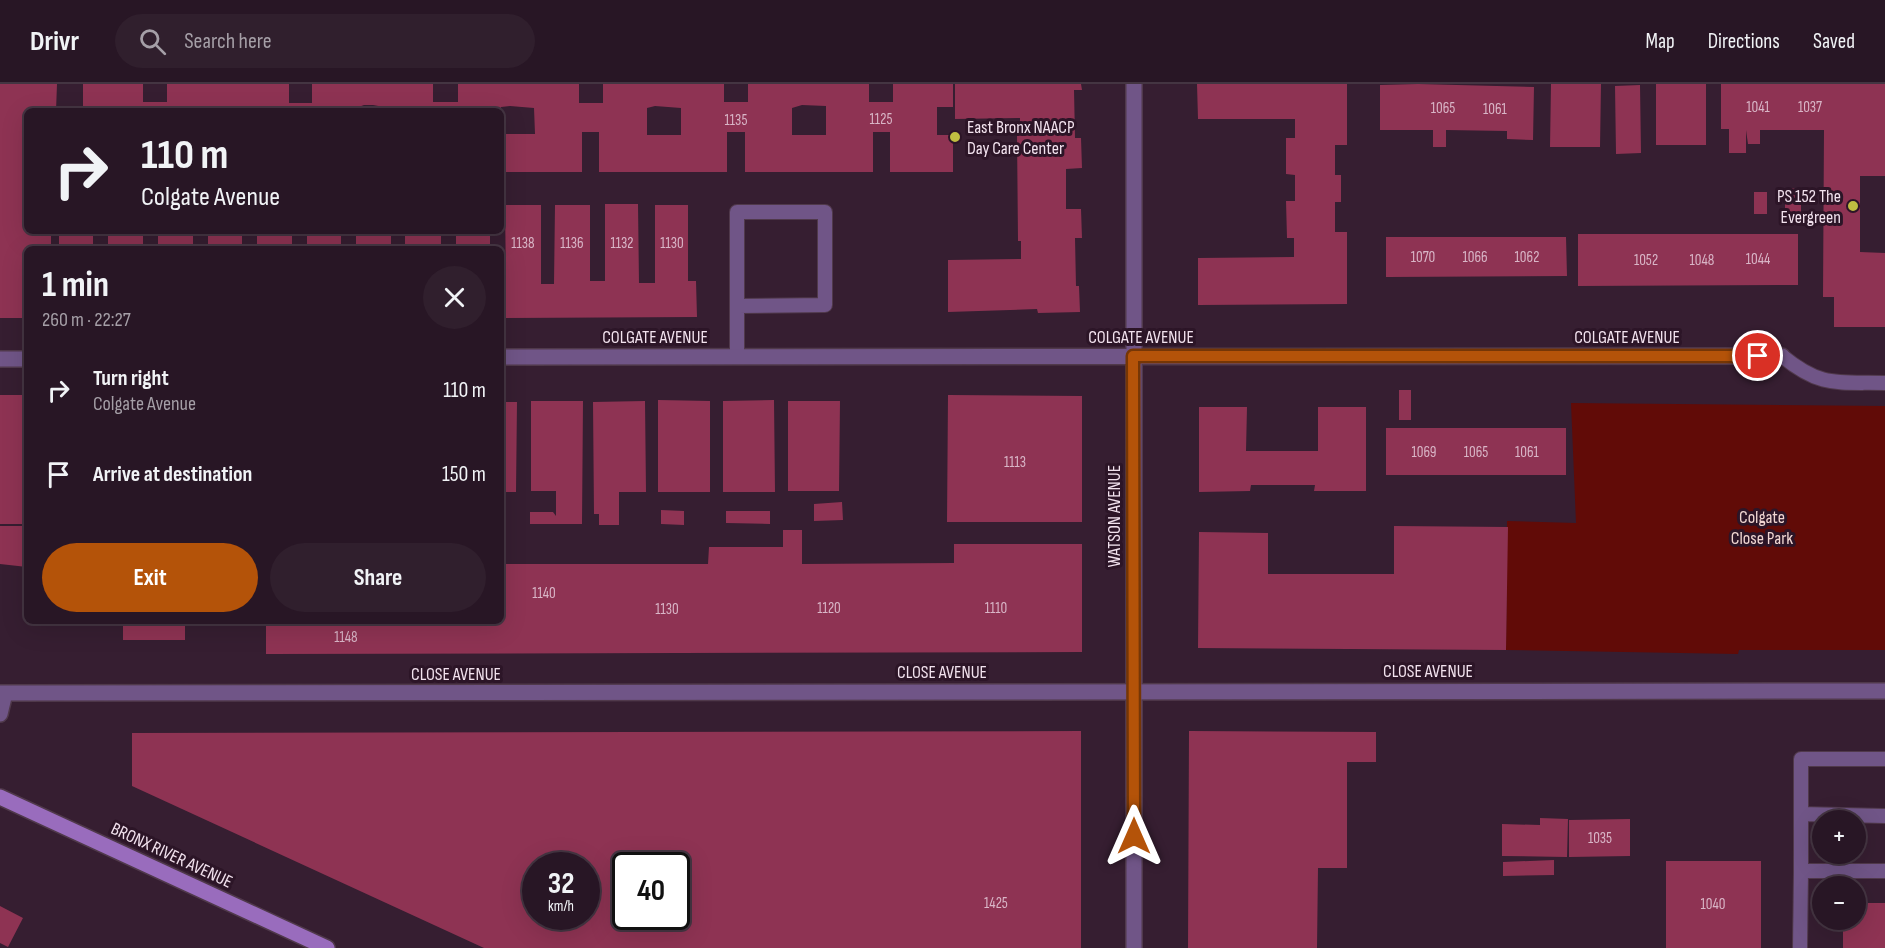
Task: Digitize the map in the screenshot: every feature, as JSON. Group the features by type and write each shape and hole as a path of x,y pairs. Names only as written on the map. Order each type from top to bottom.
{"main road":[{"name":"BRONX RIVER AVENUE","path":"0,797 327,948"}],"street":[{"name":"WATSON AVENUE","path":"1134,84 1134,948"},
{"name":"COLGATE AVENUE","path":"504,357 1782,356"},
{"path":"0,359 24,359"},
{"name":"CLOSE AVENUE","path":"3,693 1885,691"},
{"path":"0,714 3,693"}],"lane":[{"path":"737,306 825,304 825,212 736,212 737,356"},
{"path":"1782,356 1802,372 1823,382 1885,383"},
{"path":"1800,948 1801,759 1885,759"},
{"path":"1801,814 1885,816"},
{"path":"1801,870 1885,871"}],"green space":[{"name":"Colgate Close Park","path":"1571,403 1885,406 1885,650 1739,650 1738,654 1506,650 1507,521 1576,523"}],"building":[{"path":"0,84 57,84 56,108 24,108 24,234 51,234 51,246 24,246 24,318 0,318"},
{"path":"83,84 143,84 143,102 167,102 167,84 289,84 289,103 312,103 312,84 433,84 433,102 458,102 458,84 579,84 579,103 603,103 603,84 724,84 724,102 748,102 748,84 869,84 869,102 893,102 893,84 953,84 953,107 937,107 937,135 953,135 953,172 890,172 890,132 873,132 873,172 745,172 745,132 727,132 727,172 599,172 599,132 582,132 582,172 504,172 504,134 535,134 534,108 510,106 501,108 389,108 373,105 356,108 83,107","holes":["802,105 826,106 826,135 792,135 792,108","655,106 681,108 681,135 647,135 647,108"]},
{"path":"955,84 1081,84 1082,90 1074,90 1075,138 1081,138 1082,168 1066,169 1066,209 1081,209 1082,238 1075,238 1076,286 1079,286 1080,312 1038,313 1037,309 948,312 948,260 1021,259 1021,241 1018,241 1017,135 1020,135 1020,118 955,119"},
{"path":"1197,84 1347,84 1347,145 1335,145 1335,175 1341,175 1341,202 1335,202 1335,232 1347,232 1347,304 1198,305 1198,258 1294,257 1294,238 1287,238 1286,201 1295,201 1295,175 1286,174 1286,138 1295,138 1295,119 1198,119"},
{"path":"1551,84 1601,84 1600,147 1550,147"},
{"path":"1656,84 1706,84 1706,145 1656,145"},
{"name":"PS 152 The Evergreen","path":"1721,84 1885,84 1885,176 1860,176 1860,252 1885,253 1885,327 1834,327 1834,297 1823,297 1824,130 1760,130 1760,144 1748,144 1746,130 1746,153 1729,153 1729,129 1721,129"},
{"path":"1380,85 1534,87 1533,140 1507,139 1507,131 1446,130 1446,147 1433,147 1433,130 1380,130"},
{"path":"1640,85 1641,153 1616,154 1615,86"},
{"path":"1785,188 1801,189 1801,213 1785,213"},
{"path":"1754,192 1767,192 1767,214 1754,214"},
{"path":"605,204 638,204 639,283 655,283 655,205 688,205 688,281 696,281 697,317 504,318 505,205 541,205 541,284 554,284 555,205 590,205 590,281 605,281"},
{"path":"59,234 93,234 93,246 59,246"},
{"path":"108,234 143,234 143,246 108,246"},
{"path":"158,234 193,234 193,246 158,246"},
{"path":"208,234 242,234 242,246 208,246"},
{"path":"257,234 292,234 292,246 257,246"},
{"path":"307,234 341,234 341,246 307,246"},
{"path":"356,234 391,234 391,246 356,246"},
{"path":"405,234 441,234 441,246 405,246"},
{"path":"456,234 490,234 490,246 456,246"},
{"path":"1578,234 1798,234 1798,285 1578,286"},
{"path":"1386,237 1566,237 1567,276 1386,277"},
{"path":"1399,390 1411,390 1411,420 1399,420"},
{"path":"0,395 24,395 24,524 0,524"},
{"path":"948,395 1082,396 1082,522 947,522"},
{"path":"658,400 710,401 710,492 658,492"},
{"path":"774,400 775,492 723,492 723,401"},
{"path":"531,401 583,401 582,524 530,524 530,512 553,512 556,516 556,491 531,491"},
{"path":"645,401 646,492 619,492 619,525 599,525 599,514 594,514 593,402"},
{"path":"788,401 840,401 839,491 788,491"},
{"path":"504,402 517,402 516,492 504,492"},
{"path":"1199,407 1247,407 1246,451 1318,451 1318,407 1366,407 1366,491 1314,491 1315,485 1251,485 1250,491 1199,492"},
{"path":"1386,428 1566,428 1566,475 1386,475"},
{"path":"842,502 843,520 814,521 814,504"},
{"path":"661,510 684,511 684,525 661,524"},
{"path":"726,511 770,511 770,524 726,523"},
{"path":"0,526 24,526 24,567 0,564"},
{"path":"1394,526 1508,527 1506,650 1198,648 1199,532 1268,533 1268,574 1394,574"},
{"path":"783,530 802,530 802,564 954,563 954,544 1082,544 1082,652 266,654 266,624 504,624 504,564 708,564 709,547 783,547"},
{"path":"123,624 185,624 185,640 123,640"},
{"path":"1081,731 1081,948 484,948 132,786 132,733"},
{"path":"1189,731 1376,732 1376,762 1347,762 1347,868 1318,868 1317,948 1188,948"},
{"path":"1540,818 1568,819 1567,857 1502,856 1502,824 1540,825"},
{"path":"1630,819 1630,856 1569,857 1569,820"},
{"path":"1554,860 1554,875 1503,876 1503,862"},
{"path":"1666,861 1761,861 1761,948 1666,948"},
{"path":"1866,903 1885,903 1885,948 1843,948 1843,930 1866,930"},
{"path":"0,906 23,918 8,947 0,943"}],"place":[{"name":"East Bronx NAACP Day Care Center","path":"955,137"},
{"name":"PS 152 The Evergreen","path":"1853,206"}],"route":[{"path":"1134,836 1133,356 1758,356"}]}
